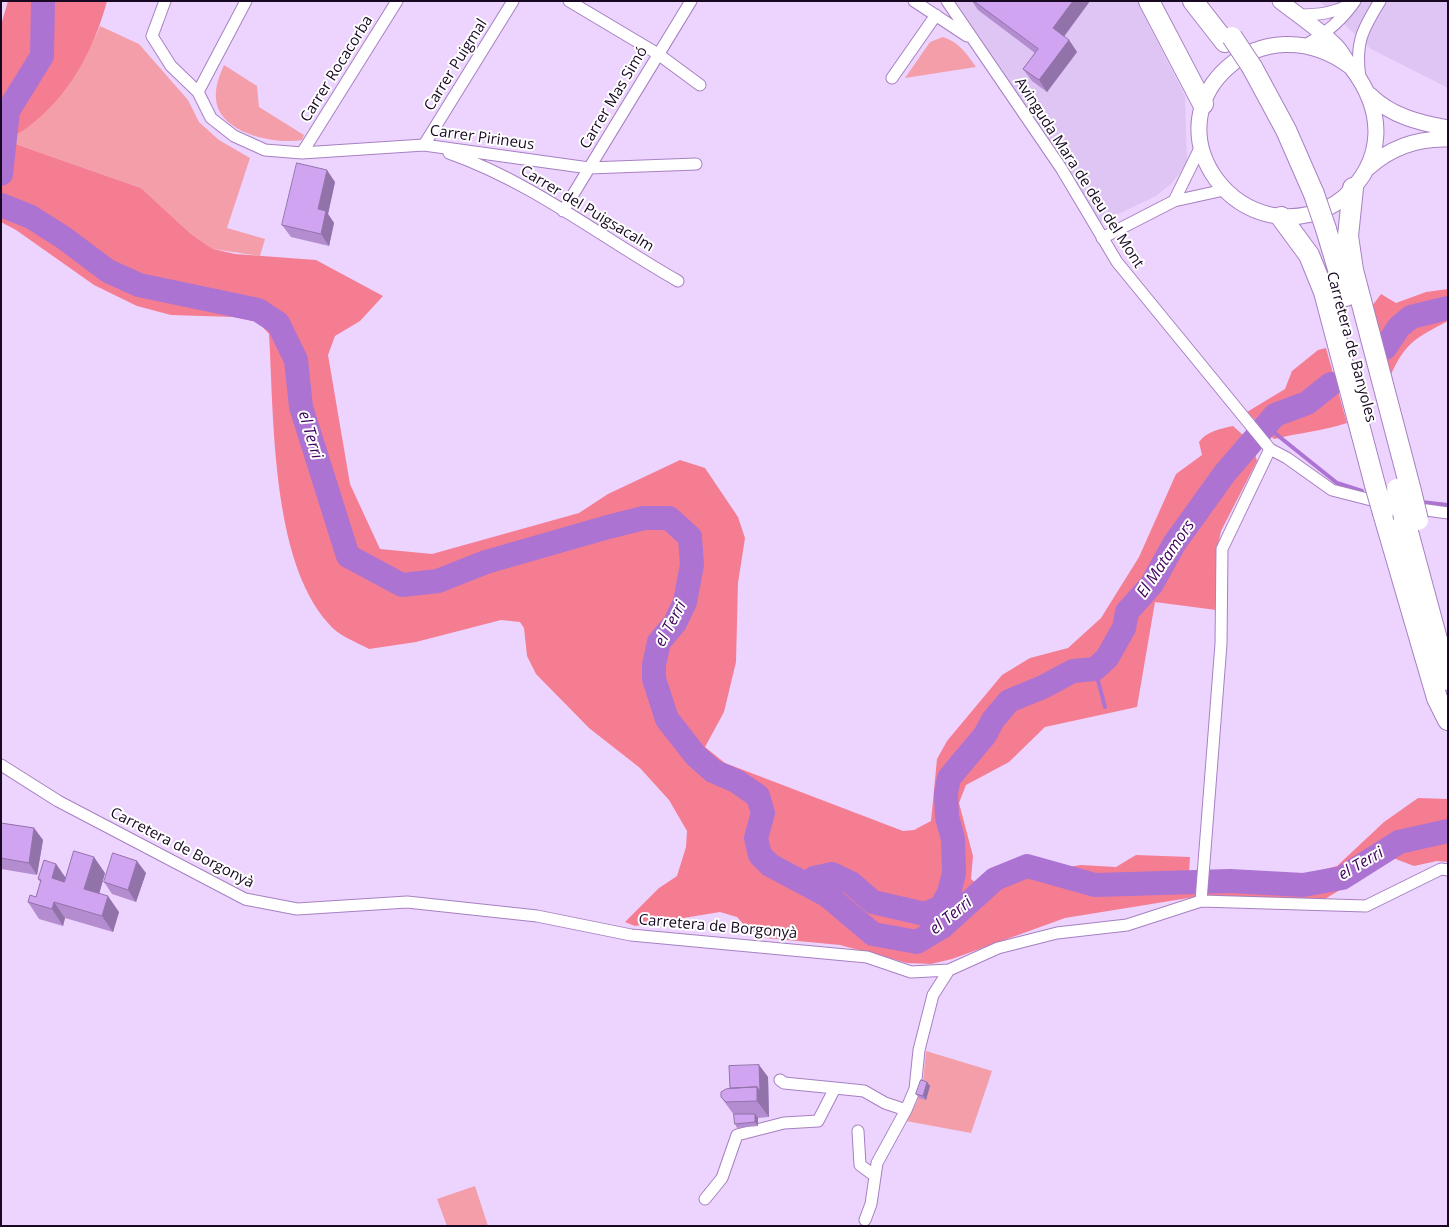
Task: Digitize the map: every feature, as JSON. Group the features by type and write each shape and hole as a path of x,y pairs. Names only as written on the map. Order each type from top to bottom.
{"highway":[{"path":"1149,1 1203,104"},
{"path":"1193,1 1229,40"},
{"path":"1204,1 1286,130 1323,230 1348,303 1400,516 1448,680"},
{"path":"1353,188 1348,236 1393,488"},
{"path":"1281,217 1310,255 1393,488"},
{"path":"1400,516 1437,698 1448,720"}],"main road":[{"path":"1280,1 1337,47 1369,94 1380,105 1402,117 1448,128"},
{"path":"1355,72 1324,48 1309,43 1276,42 1259,46 1244,53 1219,74 1203,104 1200,118 1201,146 1209,169 1224,190 1241,204 1260,213 1281,217 1302,216 1321,211 1338,202 1353,188 1367,169 1374,151 1377,132 1375,113 1369,94"},
{"path":"1367,169 1390,152 1407,144 1432,139 1448,139"}],"street":[{"name":"Carrer Pirineus","path":"165,1 152,36 171,66 198,92 211,118 234,136 264,150 302,153 424,145 589,168 696,164"},
{"path":"198,92 246,1"},
{"name":"Carrer Rocacorba","path":"302,153 397,1"},
{"name":"Carrer Puigmal","path":"424,145 513,1"},
{"path":"569,1 658,54 700,85"},
{"name":"Carrer Mas Simó","path":"563,210 691,1"},
{"path":"914,1 971,38"},
{"name":"Avinguda Mara de deu del Mont","path":"947,1 1062,168 1117,262 1252,424 1268,446"},
{"path":"1355,72 1358,43 1365,25 1380,1"},
{"path":"1299,16 1324,14 1340,10 1355,2"},
{"path":"1309,43 1345,16 1355,2"},
{"path":"892,78 936,15"},
{"name":"Carrer del Puigsacalm","path":"424,145 484,165 563,210 678,281"},
{"path":"1174,201 1201,146"},
{"path":"1102,238 1174,201 1224,190"},
{"path":"1201,901 1220,644 1222,549 1268,446 1332,490 1369,500 1448,514"},
{"name":"Carretera de Borgonyà","path":"1,764 58,800 245,899 297,909 407,902 537,916 631,935 867,957 911,972 949,970 998,948 1057,933 1127,925 1201,901 1366,906 1441,869 1448,870"},
{"path":"865,1220 872,1204 877,1163 906,1110 915,1089 918,1050 933,995 949,970"},
{"path":"780,1080 784,1083 864,1091 885,1104 906,1110"},
{"path":"705,1199 722,1178 737,1135 784,1123 818,1121 835,1088"},
{"path":"858,1132 860,1165 875,1176"}],"shaded area":[{"path":"8,1 107,1 95,37 78,71 68,86 43,115 19,133 4,140 141,188 191,234 213,249 235,254 316,260 383,296 360,321 335,336 328,355 350,484 380,549 432,554 579,513 608,494 680,460 705,468 738,517 745,538 738,583 736,662 724,712 705,747 725,763 903,831 914,830 931,821 937,759 947,741 1002,675 1030,658 1068,648 1101,618 1139,557 1176,474 1202,455 1199,442 1202,438 1214,431 1233,426 1252,443 1257,461 1221,531 1217,550 1216,610 1155,602 1137,707 1045,727 1009,762 966,785 959,803 973,856 971,879 978,885 1029,865 1055,869 1081,865 1116,867 1136,855 1190,857 1189,874 1281,880 1337,866 1384,822 1418,798 1448,799 1448,862 1437,861 1414,866 1393,858 1325,899 1307,903 1207,895 1065,918 952,959 931,964 907,963 840,945 766,938 748,929 737,917 720,912 635,926 625,922 659,888 677,876 686,847 687,831 669,800 640,768 589,728 536,674 527,656 524,628 520,622 501,620 416,642 369,649 336,631 309,596 295,563 279,486 272,405 269,334 258,322 234,317 171,315 137,306 94,285 16,230 1,222 1,25"},
{"path":"947,1 1137,1 1185,96 1187,163 1173,182 1156,196 1095,225"},
{"path":"1319,1 1448,1 1448,88 1371,49"},
{"path":"100,26 139,44 188,100 199,122 219,140 250,158 227,228 265,239 260,256 213,249 191,234 141,188 4,140 36,119 62,92 83,60"},
{"path":"943,37 958,45 976,67 905,78 930,42"},
{"path":"224,65 257,86 259,107 304,135 302,140 291,141 263,138 237,128 226,120 219,111 216,99 217,86"},
{"path":"1448,289 1448,321 1413,342 1395,365 1390,377 1372,306 1381,294 1396,303 1426,292"},
{"path":"1326,348 1347,423 1274,439 1247,412 1285,389 1292,371 1318,350"},
{"path":"926,1051 992,1071 971,1133 906,1121 917,1102 923,1082"},
{"path":"475,1186 488,1226 447,1226 437,1199"}],"building":[{"path":"974,1 1073,1 1053,28 1069,40 1039,80 1023,69 1038,49"},
{"path":"297,163 327,170 318,209 326,211 321,234 282,225"},
{"path":"1,823 34,828 29,863 1,858"},
{"path":"74,851 94,857 84,889 108,896 102,916 54,902 52,909 28,902 30,895 36,897 41,880 38,879 44,860 56,864 52,878 64,882"},
{"path":"113,853 137,861 128,890 104,882"},
{"path":"759,1065 760,1091 757,1087 730,1088 729,1066"},
{"path":"921,1080 927,1082 923,1096 916,1094"},
{"path":"757,1087 757,1101 726,1102 721,1097 721,1092 726,1089"},
{"path":"734,1114 755,1114 755,1122 735,1124"}],"waterway":[{"path":"1,174 8,111 42,56 43,1"},
{"name":"el Terri","path":"1,205 31,217 64,238 108,271 139,285 258,310 278,323 296,360 301,407 348,556 402,585 438,581 486,562 608,527 644,518 669,518 690,537 692,565 685,602 675,623 659,642 654,665 654,679 667,719 696,756 713,771 736,781 758,796 763,813 756,838 760,855 770,865 828,896 873,934 917,942 942,927 995,879 1027,866 1095,885 1230,881 1303,885 1342,878 1399,842 1448,831"},
{"name":"El Matamors","path":"1385,348 1399,327 1411,317 1448,308"},
{"name":"El Matamors","path":"806,884 814,878 832,874 851,883 873,902 925,914 941,907 949,893 954,873 953,839 947,817 946,793 949,778 985,735 993,720 1009,701 1043,687 1073,671 1095,669 1107,658 1124,628 1127,612 1152,584 1174,544 1225,473 1275,415 1307,403 1331,384"},
{"path":"1266,426 1337,483 1362,491"},
{"path":"1421,502 1448,505"},
{"path":"1095,669 1105,707"},
{"name":"el Terri","path":"1121,884 1126,890"}]}
